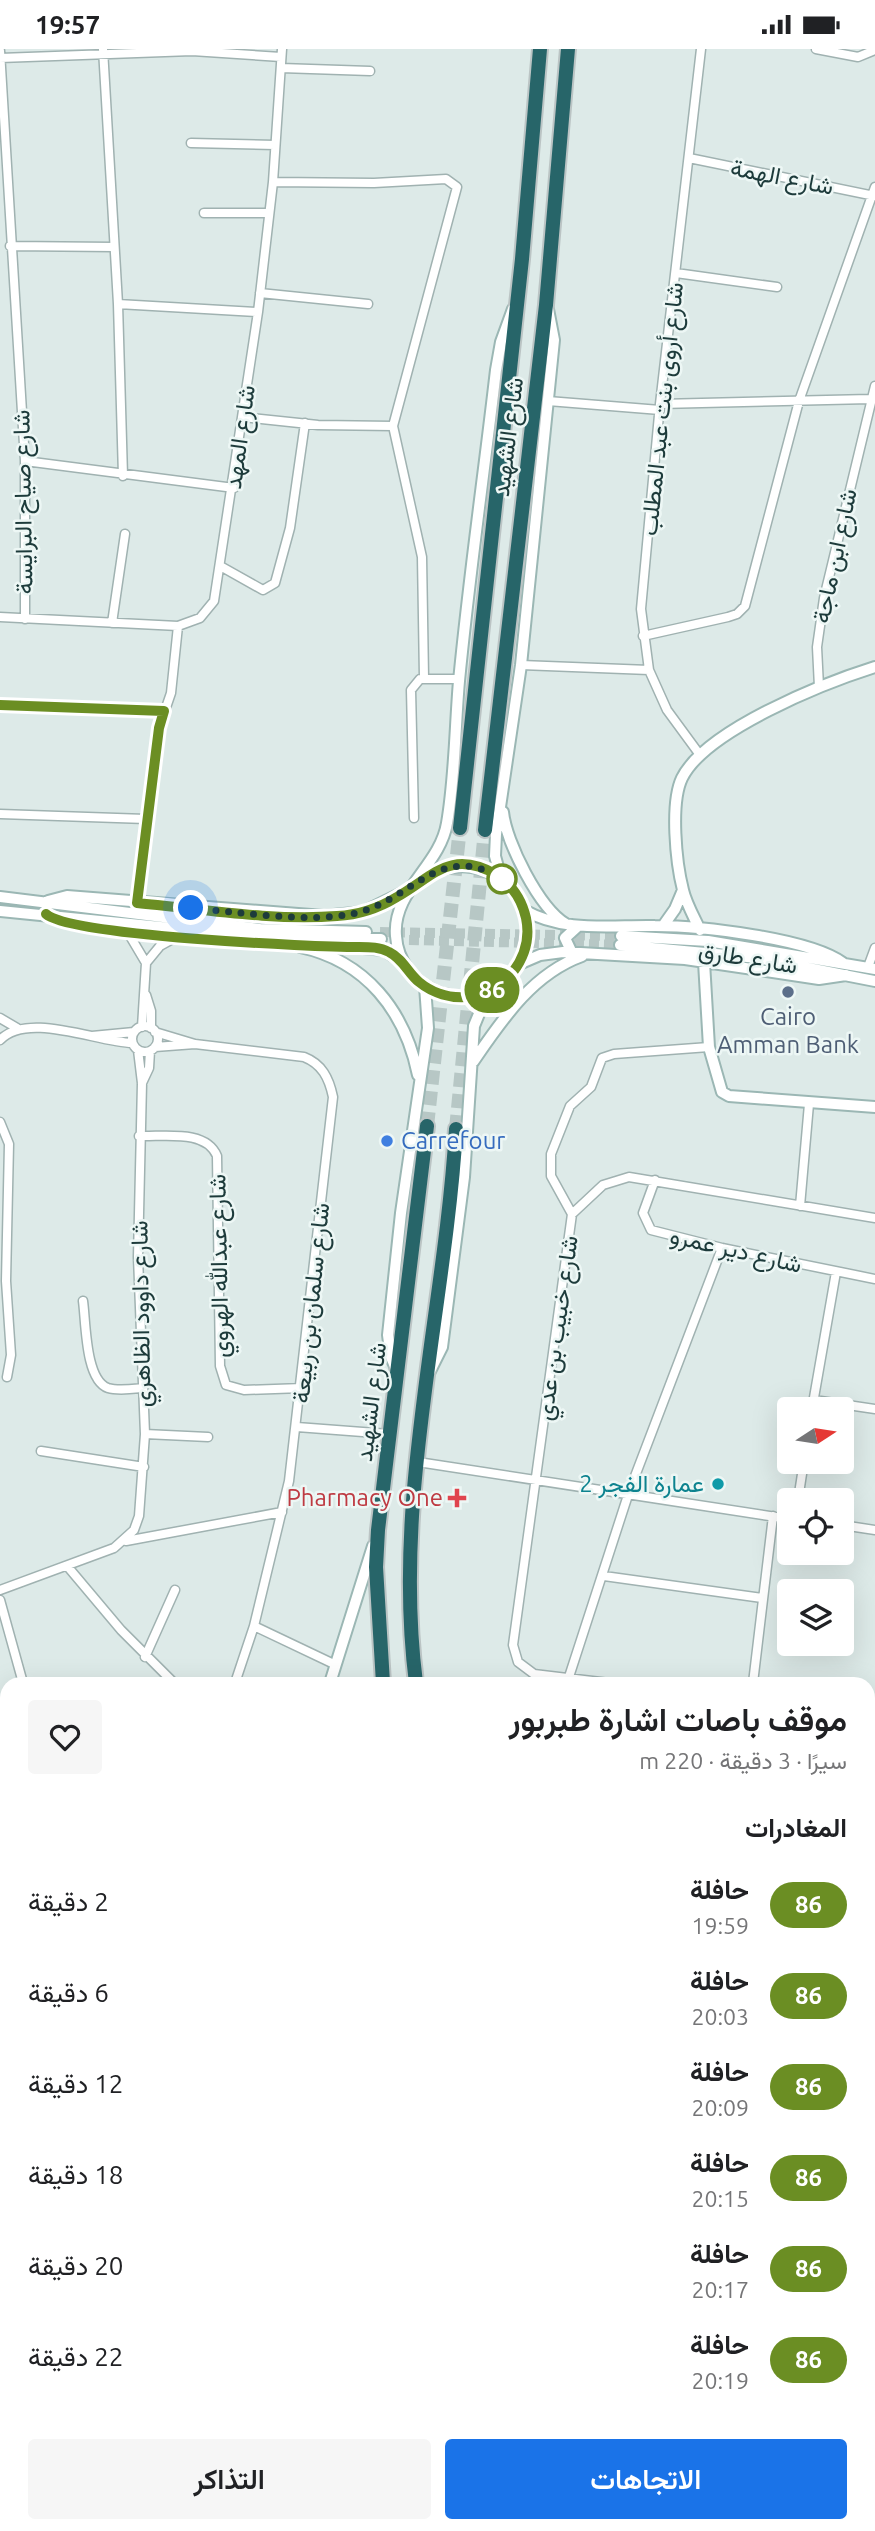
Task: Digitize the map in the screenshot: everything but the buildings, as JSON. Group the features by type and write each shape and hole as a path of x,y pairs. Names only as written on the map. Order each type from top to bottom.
{"highway":[{"name":"شارع الشهيد","path":"460,828 518,301 540,49"},
{"name":"شارع الشهيد","path":"485,830 546,305 568,49"},
{"name":"شارع الشهيد","path":"383,1677 376,1567 378,1530 427,1126"},
{"path":"416,1677 409,1566 427,1377 450,1202 456,1129"}],"street":[{"name":"شارع أروى بنت عبد المطلب","path":"700,755 667,711 649,670 642,609 660,407 701,49"},
{"path":"816,49 858,57 875,50"},
{"path":"0,58 192,50 281,53"},
{"name":"شارع صياح البرايسة","path":"0,51 25,461 25,619"},
{"path":"104,52 118,304 123,476"},
{"name":"شارع المهد","path":"0,617 178,626 194,622 208,612 215,601 234,488 258,312 273,183 281,53"},
{"path":"281,68 370,71"},
{"path":"191,143 275,145"},
{"name":"شارع الهمة","path":"689,158 874,193"},
{"path":"273,183 374,183 446,179 455,183 457,192 393,426 422,557 424,678"},
{"path":"643,636 728,617 745,607 799,401 874,193"},
{"path":"204,213 269,213"},
{"path":"10,246 114,247"},
{"path":"676,273 777,288"},
{"path":"260,293 368,304"},
{"path":"403,963 396,925 413,886 437,852 447,822 459,679 496,370 505,328 518,301"},
{"path":"118,304 258,312"},
{"path":"501,878 495,845 521,665 554,340 546,305"},
{"name":"شارع ابن ماجة","path":"819,687 817,646 824,598 875,386"},
{"path":"548,401 660,407 870,399"},
{"path":"243,417 305,423 393,426"},
{"path":"222,567 263,590 275,583 290,528 305,423"},
{"path":"25,461 123,476 234,488"},
{"path":"112,623 125,534"},
{"path":"137,903 159,728 171,693 178,626"},
{"path":"521,665 649,670"},
{"path":"700,930 682,890 676,821 677,793 688,767 700,755 759,716 819,687 875,667"},
{"path":"414,818 410,697 417,681 424,678 459,679"},
{"path":"0,705 164,711"},
{"path":"501,801 505,829 513,848 548,909 573,926"},
{"path":"0,814 146,819"},
{"path":"0,911 46,908 67,896 245,913 337,916 375,908 439,869 465,865 478,867 501,878 511,887 524,911 527,938 519,964 505,980 488,992 456,997 425,986 403,963 377,948 300,947 127,931 61,923 46,908"},
{"path":"663,926 675,909 682,890"},
{"path":"0,897 46,908 260,937 381,936"},
{"path":"524,911 549,922 573,926 663,926 700,930 812,949 843,963"},
{"path":"572,953 565,937 573,926"},
{"path":"127,931 146,963 146,995 151,1011 145,1030"},
{"path":"146,963 160,946 178,936"},
{"name":"شارع طارق","path":"872,968 708,941 621,940 733,955 875,981"},
{"path":"300,947 322,951 374,985 400,1018 408,1037 419,1081"},
{"path":"872,968 875,948"},
{"path":"519,964 545,954 572,953 704,962 819,979 846,975"},
{"path":"473,1062 496,1028 535,984 561,965 588,954"},
{"path":"704,962 709,1047 718,1085 729,1096 875,1107"},
{"path":"397,1371 391,1357 388,1335 429,1017 425,986"},
{"path":"427,1377 436,1364 442,1347 463,1189 474,1026 488,992"},
{"path":"0,1018 17,1028 0,1040"},
{"name":"شارع سلمان بن ربيعة","path":"17,1028 38,1028 91,1036 153,1049 195,1044"},
{"name":"شارع سلمان بن ربيعة","path":"91,1036 145,1030 195,1044 304,1057 314,1061 330,1082 331,1115 297,1427 282,1512 254,1626"},
{"name":"شارع داوود الظاهري","path":"126,1541 139,1516 144,1467 138,1257 142,1083 135,1047 145,1030"},
{"name":"شارع داوود الظاهري","path":"142,1083 153,1049 145,1030"},
{"path":"572,1214 554,1184 551,1154 570,1105 591,1087 602,1058 614,1054 709,1047"},
{"path":"800,1206 809,1104"},
{"path":"0,1122 9,1144 3,1282 11,1355 6,1377"},
{"name":"شارع عبدالله الهروي","path":"139,1136 201,1139 214,1147 217,1156 220,1366 226,1385 244,1390 302,1388"},
{"name":"شارع خبيب بن عدي","path":"549,1677 524,1669 514,1654 513,1645 572,1214 592,1192 615,1179 629,1177 875,1218"},
{"name":"شارع دير عمرو","path":"655,1180 643,1213 647,1227 722,1248 875,1279"},
{"path":"569,1677 629,1492 722,1248"},
{"path":"814,1397 836,1272"},
{"path":"83,1301 90,1358 97,1379 111,1389 142,1388"},
{"path":"854,1407 875,1409"},
{"path":"297,1427 389,1434"},
{"path":"145,1434 208,1437"},
{"path":"41,1451 144,1467"},
{"path":"418,1462 629,1492 777,1517"},
{"path":"0,1590 68,1567 126,1541 282,1512"},
{"path":"754,1677 773,1516"},
{"path":"854,1527 875,1530"},
{"path":"332,1677 378,1530"},
{"path":"68,1567 145,1657 167,1677"},
{"path":"604,1576 762,1598"},
{"path":"145,1657 175,1590"},
{"path":"0,1600 21,1677"},
{"path":"237,1677 254,1626 336,1665"},
{"path":"875,2159 875,2166"}],"tunnel":[{"path":"427,1126 460,828"},
{"path":"456,1129 485,830"},
{"path":"380,932 621,936"},
{"path":"409,940 620,945"}],"bus line":[{"name":"86","path":"0,705 164,711 160,719 137,903 245,913 350,915 399,897 428,874 439,869 465,865 490,871 511,887 524,911 527,938 519,964 500,985 477,996 456,997 435,992 425,986 416,980 397,957 377,948 300,947 127,931 61,923 46,914"}],"place":[{"name":"Cairo Amman Bank","path":"788,992"},
{"name":"Carrefour","path":"387,1141"},
{"name":"عمارة الفجر 2","path":"718,1484"},
{"name":"Pharmacy One","path":"457,1498"}],"route":[{"path":"191,908 245,913 350,915 399,897 428,874 439,869 465,865 478,867 502,879"}]}
